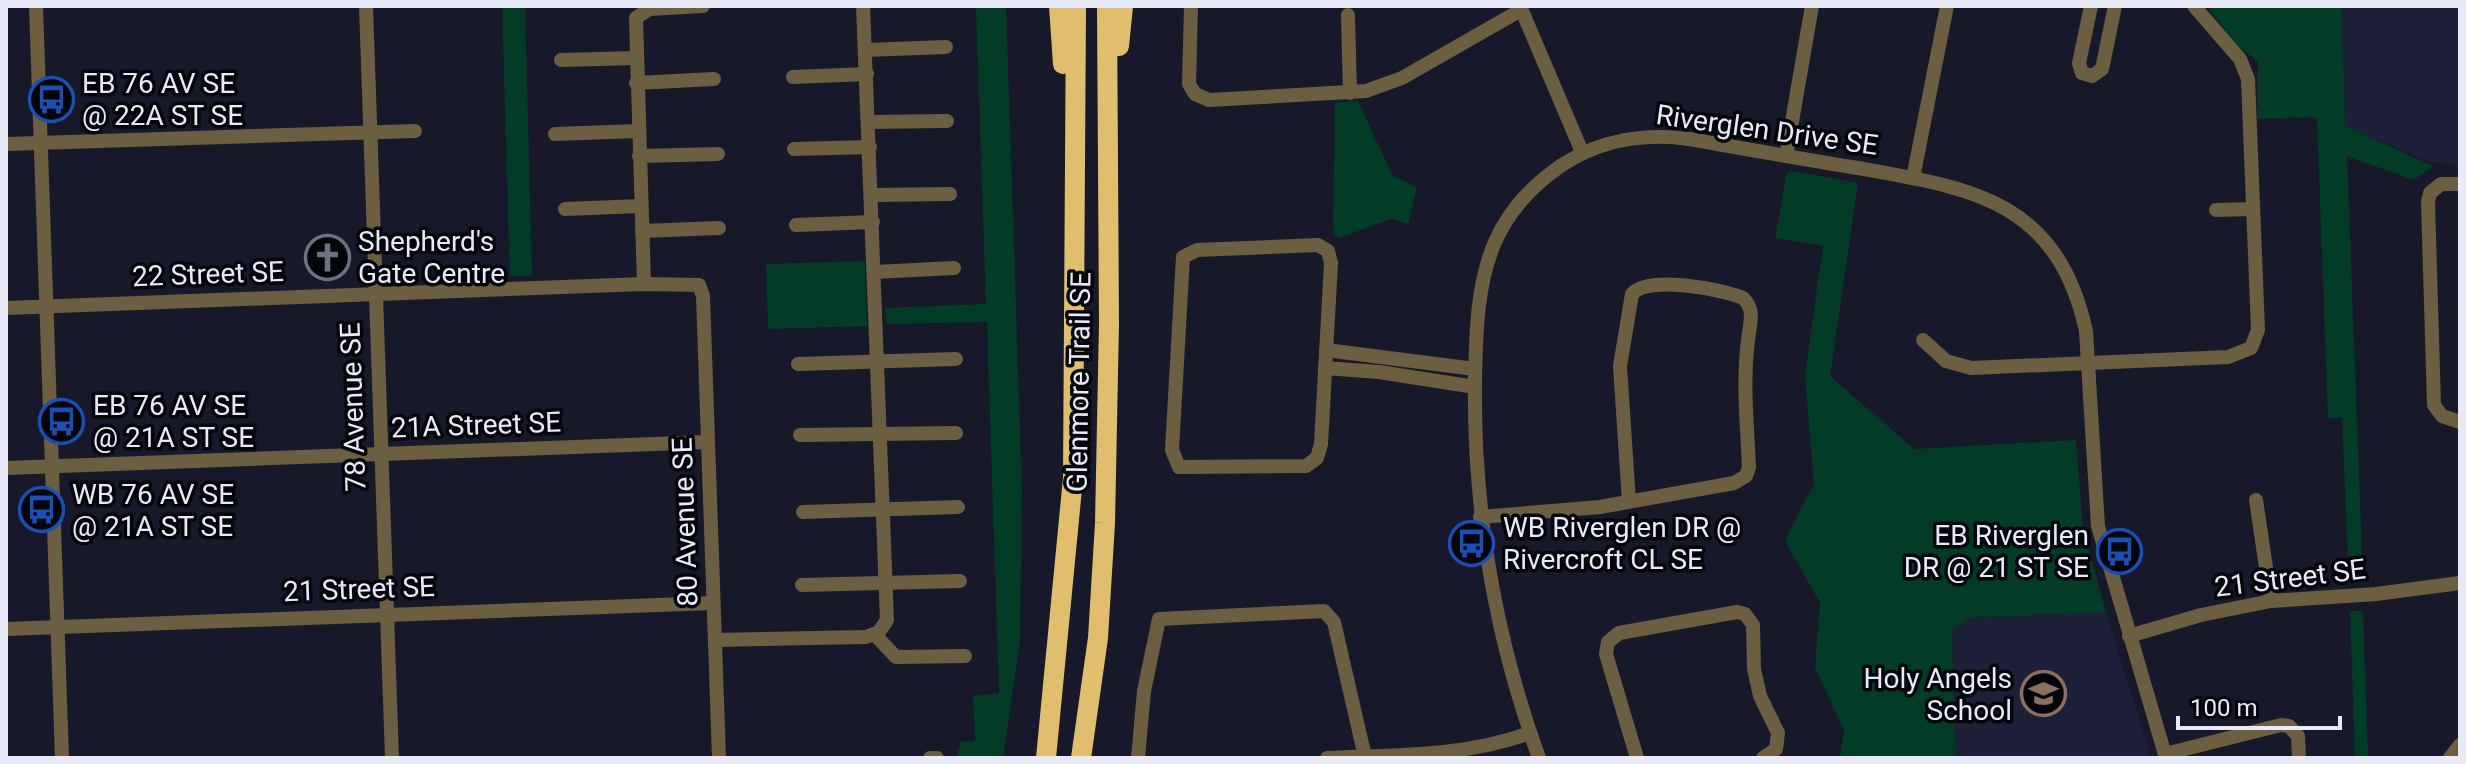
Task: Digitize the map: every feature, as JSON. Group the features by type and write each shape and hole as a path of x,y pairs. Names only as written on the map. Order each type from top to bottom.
{"highway":[{"path":"1059,6 1065,104 1073,143"},
{"name":"Glenmore Trail SE","path":"1046,758 1073,478 1076,6"},
{"name":"Glenmore Trail SE","path":"1081,758 1098,638 1105,523 1109,142 1107,6"},
{"path":"1109,142 1123,6"},
{"path":"1034,758 1059,631"},
{"path":"1091,758 1098,638"}],"street":[{"path":"36,6 62,758"},
{"name":"78 Avenue SE","path":"366,6 392,758"},
{"path":"644,284 635,58 636,10 703,6"},
{"path":"863,6 887,584 887,620 875,635"},
{"path":"1191,6 1189,84 1200,98 1209,100 1366,91 1402,78 1521,8 1582,152"},
{"path":"1786,156 1812,6"},
{"path":"1913,178 1947,6"},
{"path":"2091,6 2079,63 2082,73 2092,76 2102,69 2115,6"},
{"path":"1923,340 1946,361 1971,368 2199,360 2241,355 2251,348 2258,330 2246,68 2194,6"},
{"path":"1348,15 1350,93"},
{"path":"866,50 946,47"},
{"path":"561,60 635,58"},
{"path":"793,77 867,74"},
{"path":"636,83 714,79"},
{"path":"869,122 947,121"},
{"path":"6,144 415,131"},
{"path":"555,134 638,131"},
{"name":"Riverglen Drive SE","path":"1539,758 1499,628 1480,517 1475,369 1484,275 1496,240 1528,193 1582,152 1632,138 1661,136 1913,178 1984,195 2010,211 2039,236 2062,266 2079,304 2088,363 2098,526 2166,756"},
{"path":"794,149 870,147"},
{"path":"639,156 718,154"},
{"path":"2460,184 2450,182 2437,186 2428,202 2434,405 2442,416 2460,422"},
{"path":"872,195 950,194"},
{"path":"565,209 641,206"},
{"path":"2216,210 2252,209"},
{"path":"796,225 873,222"},
{"path":"642,231 719,228"},
{"path":"1324,247 1331,263 1325,368 1321,444 1312,463 1185,469 1175,464 1173,419 1182,262 1186,253 1324,247"},
{"path":"875,272 954,268"},
{"name":"22 Street SE","path":"6,308 644,284 699,285"},
{"path":"1480,517 1561,512 1629,502 1734,483 1746,476 1749,467 1744,382 1751,311 1743,298 1664,284 1643,285 1632,294 1620,366 1629,502"},
{"name":"80 Avenue SE","path":"699,285 703,296 719,758"},
{"path":"1326,350 1475,369"},
{"path":"798,364 956,359"},
{"path":"1325,368 1370,370 1475,387"},
{"path":"800,435 956,433"},
{"name":"21A Street SE","path":"6,468 707,442"},
{"path":"2256,500 2271,601"},
{"path":"803,512 958,507"},
{"path":"802,585 960,581"},
{"name":"21 Street SE","path":"2129,636 2201,615 2271,601 2376,594 2460,583"},
{"name":"21 Street SE","path":"6,629 713,603"},
{"path":"1138,758 1144,691 1159,619 1324,611 1334,622 1365,757"},
{"path":"1637,758 1606,654 1608,642 1619,633 1737,612 1745,614 1753,625 1754,669 1760,696 1778,733 1776,749 1763,758"},
{"path":"715,640 875,635 896,657 965,656"},
{"path":"2166,756 2281,725 2289,726 2298,736 2299,758"},
{"path":"1327,758 1469,751 1530,733"},
{"path":"2450,758 2460,745"},
{"path":"930,758 937,758"}],"shaded area":[{"path":"2342,6 2460,6 2460,166 2427,161 2345,126"},
{"name":"Holy Angels School","path":"2106,612 2151,758 1956,758 1952,630 1969,618"}],"green space":[{"path":"502,6 525,6 532,276 510,276"},
{"path":"976,6 1006,6 1022,493 1020,640 1003,758 956,758 961,742 975,741 973,696 999,693 987,322 886,324 885,308 986,304"},
{"path":"2207,6 2342,6 2345,126 2433,166 2414,180 2347,156 2363,583 2349,583 2342,418 2328,418 2317,117 2257,119 2258,61 2237,46"},
{"path":"1358,101 1392,175 1417,188 1408,224 1391,219 1339,238 1333,233 1335,103"},
{"path":"1792,171 1858,183 1830,376 1914,449 2076,440 2083,528 2106,612 1969,618 1952,630 1956,758 1840,758 1844,730 1815,668 1820,603 1785,541 1814,484 1805,375 1823,246 1775,238 1787,173"},
{"path":"865,261 867,326 768,329 766,264"},
{"path":"2350,611 2363,611 2368,758 2355,758"}],"place":[{"name":"EB 76 AV SE @ 22A ST SE","path":"51,99"},
{"name":"Shepherd's Gate Centre","path":"327,257"},
{"name":"EB 76 AV SE @ 21A ST SE","path":"62,421"},
{"name":"WB 76 AV SE @ 21A ST SE","path":"41,510"},
{"name":"WB Riverglen DR @ Rivercroft CL SE","path":"1472,543"},
{"name":"EB Riverglen DR @ 21 ST SE","path":"2120,551"},
{"name":"Holy Angels School","path":"2043,694"}]}
